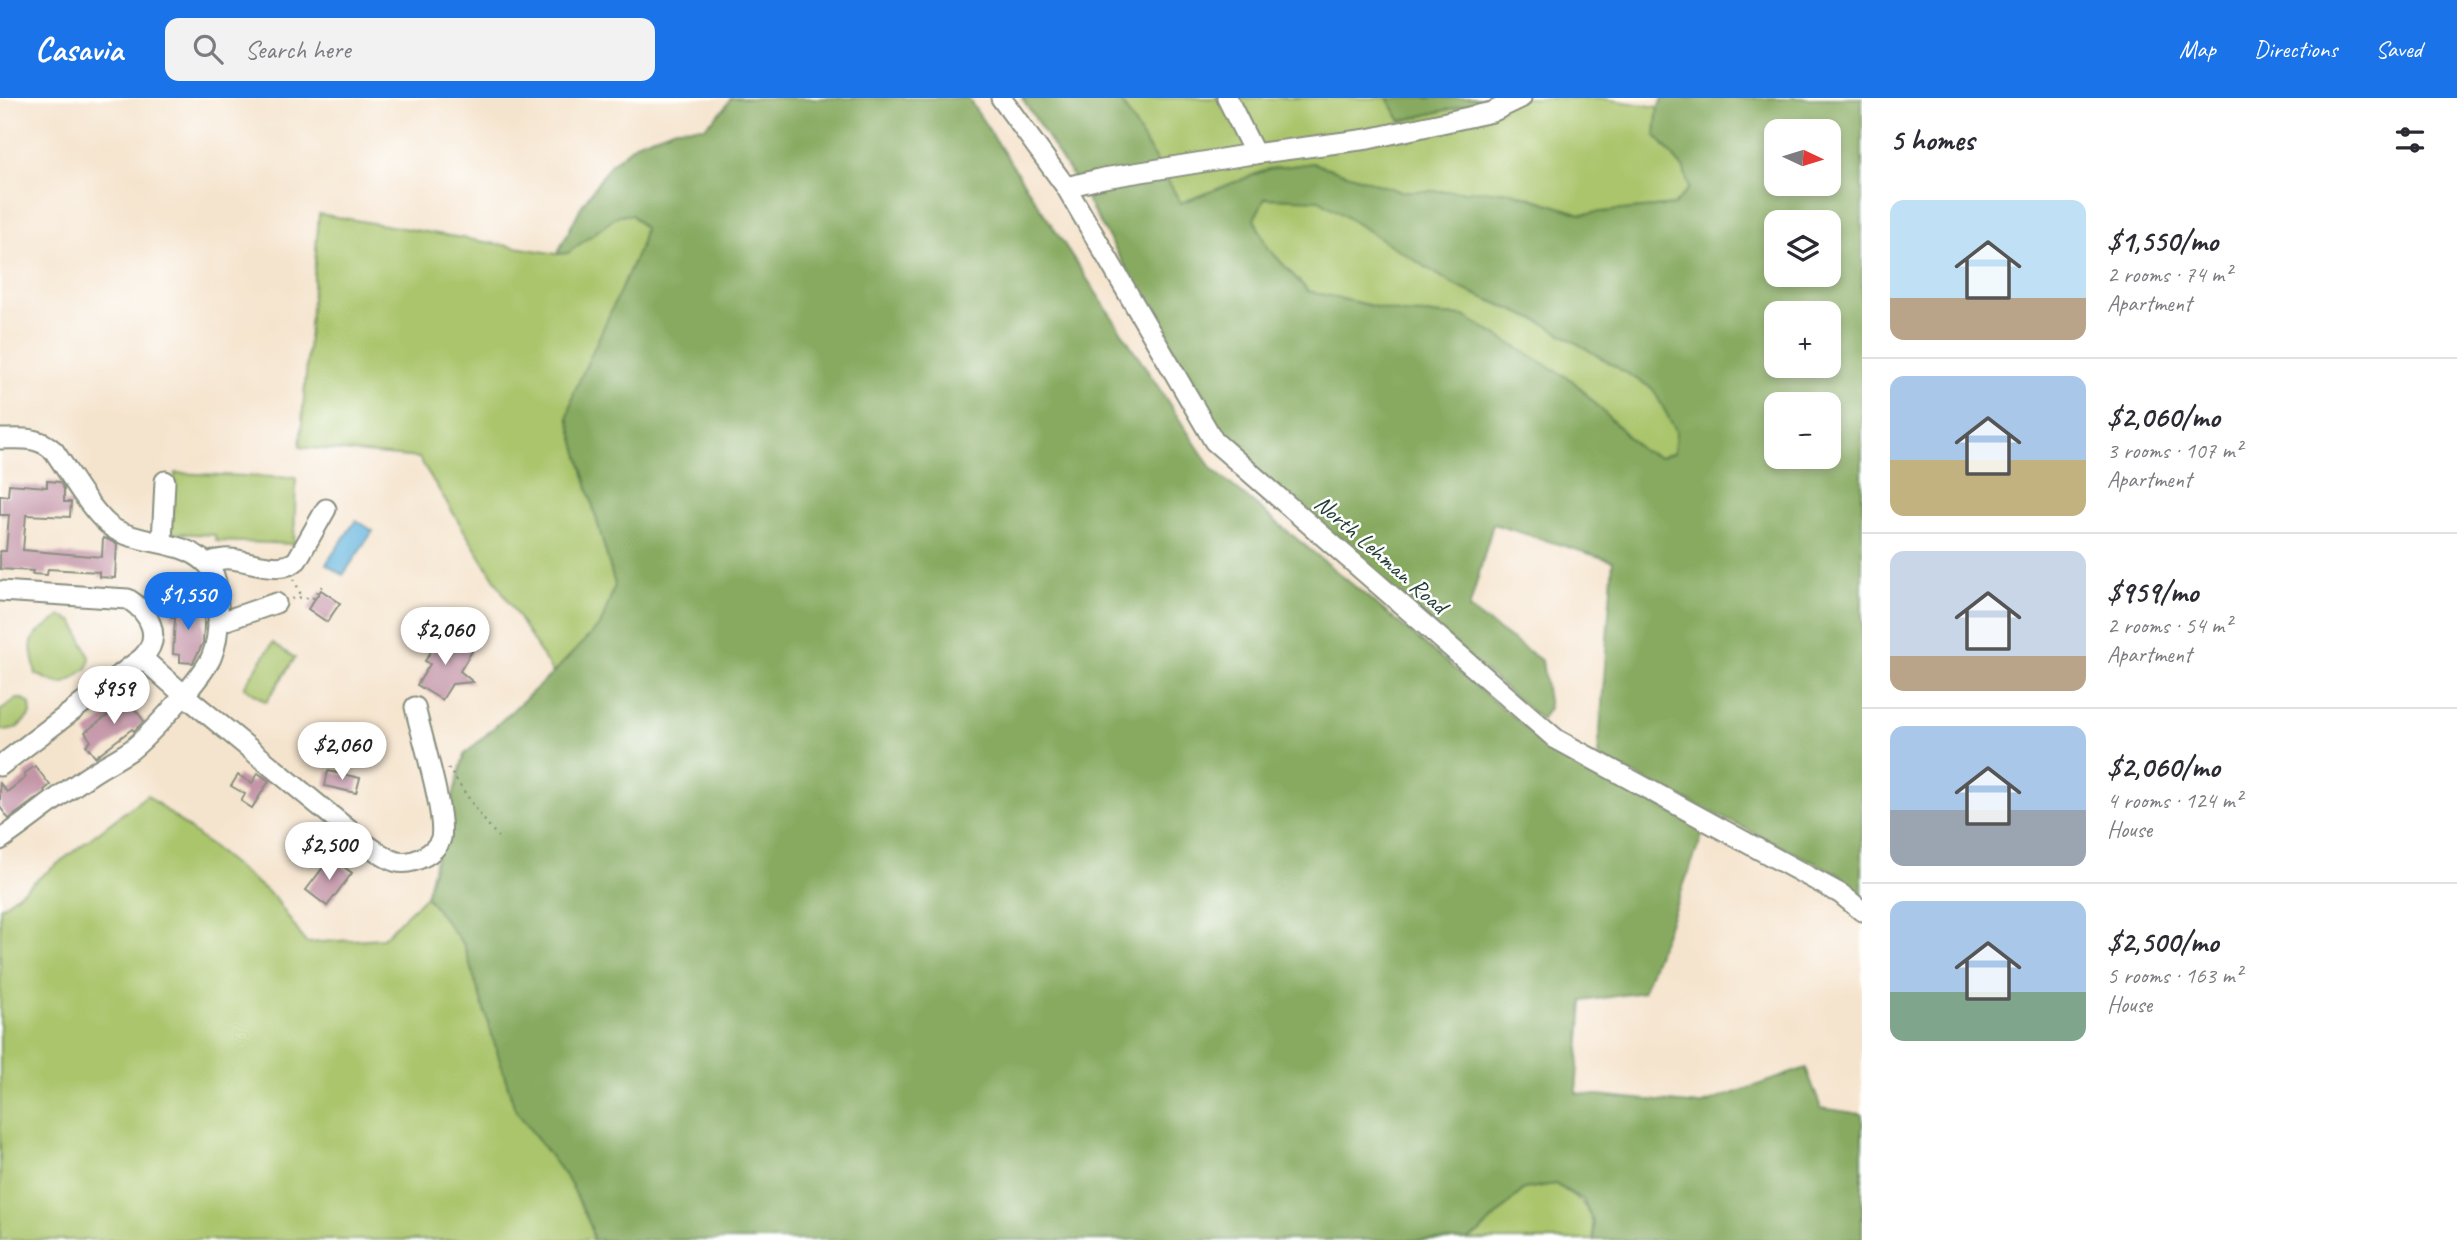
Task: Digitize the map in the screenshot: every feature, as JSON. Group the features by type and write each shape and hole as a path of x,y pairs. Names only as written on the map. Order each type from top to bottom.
{"street":[{"name":"North Lehman Road","path":"1001,98 1066,187 1214,441 1556,739 1841,894 1862,911"},
{"path":"1227,98 1255,154"},
{"path":"1066,187 1104,178 1368,139 1492,112 1521,98"},
{"path":"0,439 36,439 46,443 96,511 115,530 162,542 196,555 207,563 216,584 218,623 216,643 201,675 154,728 131,750 91,774 0,840"},
{"path":"162,542 165,481"},
{"path":"207,563 227,558 282,567 292,565 326,509"},
{"path":"0,591 128,599 142,608 150,622 153,638 150,650 142,658 0,766"},
{"path":"218,623 276,603"},
{"path":"142,658 366,844 387,859 403,864 428,855 440,843 442,836 415,707"}],"path":[{"path":"276,603 302,597 312,599 322,586"},
{"path":"446,765 498,836"}],"green space":[{"path":"731,98 968,98 1212,469 1546,744 1704,831 1643,992 1583,1001 1576,1093 1700,1105 1806,1068 1821,1108 1862,1114 1862,1240 1594,1240 1594,1223 1583,1200 1555,1184 1524,1189 1479,1233 1466,1240 593,1240 591,1227 571,1184 515,1109 464,945 426,896 464,755 553,673 601,624 615,585 568,417 574,392 641,245 644,228 632,215 619,215 568,253 557,254 581,207 610,165 638,142 676,128 705,127 724,109"},
{"path":"1022,98 1119,98 1181,203 1269,169 1313,163 1399,191 1509,191 1581,214 1674,205 1689,188 1684,169 1655,135 1658,107 1663,98 1862,98 1862,895 1838,874 1598,757 1613,561 1493,524 1469,609 1542,661 1549,708 1541,720 1232,450 1081,190","holes":["1265,198 1319,200 1456,286 1543,323 1653,389 1676,431 1674,453 1659,457 1641,450 1573,381 1464,316 1402,313 1308,291 1267,247 1254,219"]},
{"path":"1119,98 1387,98 1401,121 1495,98 1599,98 1658,107 1655,135 1684,169 1690,188 1674,205 1581,214 1509,191 1399,191 1313,163 1269,169 1181,203"},
{"path":"1387,98 1495,98 1401,121"},
{"path":"1265,198 1319,199 1456,286 1543,323 1653,389 1677,431 1674,453 1659,457 1641,450 1573,381 1464,316 1402,313 1308,291 1267,247 1254,219"},
{"path":"319,214 557,254 568,253 618,215 632,215 644,228 641,245 568,417 615,585 601,624 553,673 419,458 300,447"},
{"path":"175,473 296,478 294,544 216,541 215,535 172,533"},
{"path":"61,616 74,622 90,658 88,667 64,683 53,682 36,674 32,651 33,639 37,634"},
{"path":"273,643 295,658 266,702 244,687"},
{"path":"16,699 24,699 30,704 31,714 14,729 0,729 0,711"},
{"path":"147,795 275,898 306,943 383,938 426,896 464,945 515,1109 571,1184 591,1227 593,1240 0,1240 0,908"},
{"path":"1555,1184 1579,1200 1589,1212 1594,1240 1466,1240 1479,1233 1524,1189"}],"water":[{"path":"356,520 373,531 343,575 326,564"}],"building":[{"path":"47,481 60,482 64,489 64,502 71,502 70,517 26,515 23,550 102,557 103,538 107,539 117,544 115,578 99,577 99,572 48,569 47,575 32,574 33,571 0,569 0,551 6,551 9,515 0,515 0,495 8,496 9,484 47,487"},
{"path":"321,590 340,603 327,622 308,609"},
{"path":"172,606 205,608 203,643 193,663 180,662 180,655 173,654 175,618 171,618"},
{"path":"442,634 472,651 460,671 473,682 452,684 442,700 417,685 430,664 425,661"},
{"path":"124,695 144,721 134,731 132,729 95,757 86,745 91,741 85,732 115,710 111,705"},
{"path":"35,766 50,785 45,792 9,819 0,807 0,783 7,792"},
{"path":"328,771 360,778 356,793 325,786"},
{"path":"258,773 269,781 252,808 241,801 245,794 231,786 238,775 252,783"},
{"path":"331,857 352,873 327,906 306,890"}]}
